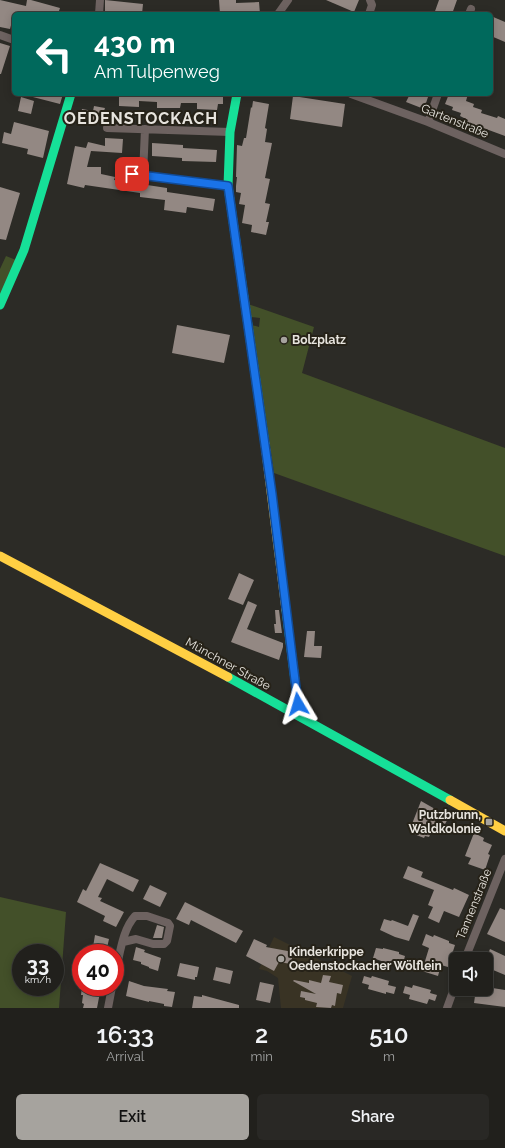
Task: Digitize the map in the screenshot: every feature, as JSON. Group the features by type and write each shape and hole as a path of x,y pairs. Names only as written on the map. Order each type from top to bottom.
{"street":[{"path":"99,12 100,0"},
{"path":"279,12 288,0"},
{"path":"370,0 372,5 370,12"},
{"path":"0,35 12,39"},
{"path":"0,305 24,250 71,96"},
{"path":"237,96 230,132 228,186 272,494 298,704 293,714"},
{"name":"Gartenstraße","path":"356,96 428,122 505,154"},
{"path":"428,122 437,96"},
{"path":"107,128 230,132"},
{"path":"143,175 145,129"},
{"path":"120,172 228,186"},
{"name":"Münchner Straße","path":"0,556 293,714 505,831"},
{"name":"Tannenstraße","path":"468,952 505,859"},
{"path":"136,916 147,916 170,926 167,941 164,944 153,944 136,939 123,942 131,921 136,916"},
{"path":"108,1008 110,996"},
{"path":"447,1008 451,996"}],"shaded area":[{"path":"274,937 352,976 343,1008 281,1008 278,978 267,971 259,969"}],"green space":[{"path":"6,256 16,260 0,295 0,269"},
{"path":"248,304 314,327 302,373 505,448 505,556 274,473 252,325 259,327 260,318 251,317"},
{"path":"0,897 66,912 64,944 12,944 12,996 60,996 59,1008 0,1008"}],"building":[{"path":"0,0 26,6 27,0 31,0 60,8 59,12 12,12 10,29 0,27"},
{"path":"105,0 143,4 142,12 105,12"},
{"path":"219,0 236,0 236,3 259,2 260,12 220,12"},
{"path":"326,0 359,0 354,12"},
{"path":"439,0 457,0 453,12 435,12"},
{"path":"493,17 505,22 505,42 493,37"},
{"path":"0,43 10,46 1,74 0,74"},
{"path":"29,96 62,96 60,104"},
{"path":"119,96 223,96 223,104 218,104 217,110 197,109 197,103 181,103 180,108 157,108 157,102 139,101 139,107 119,106"},
{"path":"293,96 345,104 342,127 290,119"},
{"path":"409,96 428,96 424,109 406,102"},
{"path":"448,96 467,96 466,101 474,104 473,107 482,110 481,113 497,118 498,116 505,119 505,136 467,122 468,120 460,116 461,113 452,110 453,107 445,104"},
{"path":"21,97 34,101 31,114 18,111"},
{"path":"253,101 269,104 265,128 267,129 265,142 272,143 265,178 270,179 265,203 270,204 266,222 269,222 266,235 251,232 252,225 242,223 245,205 239,204 241,193 236,192 237,145 242,146 244,138 246,138"},
{"path":"94,106 105,108 103,114 99,113 97,125 80,121 82,109 93,111"},
{"path":"14,122 49,131 43,158 27,154 28,149 2,143 4,132 11,134"},
{"path":"105,138 123,139 122,153 91,151 87,167 101,167 101,174 115,177 114,180 167,188 167,192 215,199 213,211 187,207 186,213 164,210 165,200 140,197 140,193 85,185 84,188 67,184 75,146 86,148 88,142 105,146"},
{"path":"152,143 183,145 183,148 217,150 216,162 182,161 182,158 152,156"},
{"path":"0,187 20,193 6,240 0,239"},
{"path":"177,325 230,335 224,363 172,353"},
{"path":"239,573 254,580 243,605 228,599"},
{"path":"248,601 257,605 247,629 283,643 279,660 231,642"},
{"path":"275,610 279,610 282,633 275,633"},
{"path":"307,631 315,631 314,646 322,646 321,658 304,657"},
{"path":"421,801 449,817 445,824 437,819 429,837 425,836 424,838 414,834 415,831 410,829"},
{"path":"474,833 484,838 483,841 492,845 488,854 490,855 485,870 468,864 471,858 465,856"},
{"path":"100,863 139,880 133,892 107,879 98,897 102,898 100,901 124,912 116,927 103,921 105,916 77,902 83,889 86,891"},
{"path":"408,866 423,872 421,877 453,890 454,888 469,895 459,917 444,911 439,923 428,918 433,907 428,905 434,890 403,878"},
{"path":"150,885 167,893 160,907 143,899"},
{"path":"185,902 243,931 236,943 191,920 189,925 176,919"},
{"path":"500,908 505,910 505,942 487,934"},
{"path":"413,914 419,916 409,941 395,937 380,930 384,919 392,920 408,926"},
{"path":"157,925 164,927 162,938 153,938"},
{"path":"426,934 433,937 434,935 455,945 453,952 449,952 448,967 441,965 438,976 422,971 429,948 422,945"},
{"path":"95,935 109,939 108,944 94,944"},
{"path":"254,939 267,945 266,947 293,952 291,964 279,962 274,971 246,956"},
{"path":"136,947 145,950 144,952 161,958 158,971 141,964 141,962 133,960"},
{"path":"376,948 399,952 399,954 405,956 402,967 373,958"},
{"path":"490,949 505,956 505,975 493,970 493,952 489,952"},
{"path":"180,963 199,967 195,980 177,976"},
{"path":"216,967 233,971 230,984 213,980"},
{"path":"323,975 331,976 329,982 343,985 341,994 337,993 335,1006 332,1005 331,1008 316,1007 317,1003 300,997 301,991 316,994 293,981 309,983 309,980 321,983"},
{"path":"364,976 371,978 372,976 389,981 388,985 396,987 394,994 386,992 386,994 368,989 369,985 362,983"},
{"path":"129,981 144,986 168,989 167,991 175,992 172,1007 126,996"},
{"path":"260,982 274,985 270,1003 256,1000"},
{"path":"413,985 431,990 430,993 437,995 435,1001 429,999 427,1004 409,999 410,995 403,993 405,986 412,988"},
{"path":"493,988 505,990 505,1007 474,1003 475,996 493,996"},
{"path":"202,995 239,1005 239,1008 192,1008 194,996 202,997"},
{"path":"83,996 99,996 97,1008 83,1008 84,1004 82,1003"}],"traffic: fast":[{"path":"0,305 24,250 70,96"},
{"path":"237,96 230,132 228,186 265,444"},
{"path":"286,610 298,704 293,714"},
{"path":"228,677 450,800"}],"traffic: slow":[{"path":"265,444 286,610"},
{"path":"0,556 228,677"},
{"path":"450,800 505,831"}],"place":[{"name":"Bolzplatz","path":"284,340"},
{"name":"Putzbrunn, Waldkolonie","path":"489,822"},
{"name":"Kinderkrippe Oedenstockacher Wölflein","path":"281,959"}],"district":[{"name":"OEDENSTOCKACH","path":"141,118"}],"route":[{"path":"132,174 228,186 272,494 298,704"}]}
